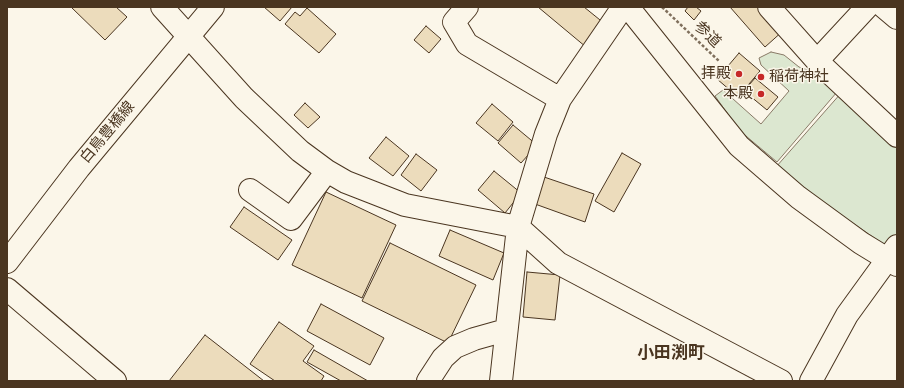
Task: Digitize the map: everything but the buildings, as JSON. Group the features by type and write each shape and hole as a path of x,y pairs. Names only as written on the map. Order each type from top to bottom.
{"street":[{"path":"162,7 190,36 244,98 300,150 326,171 346,182 405,205 518,227 558,263 781,381"},
{"name":"白鳥豊橋線","path":"7,262 80,168 213,7"},
{"path":"467,7 454,22 466,44 560,99"},
{"path":"501,381 518,227 560,99 624,7"},
{"path":"628,7 739,146 798,197 893,257 847,315 811,381"},
{"path":"769,7 817,61 897,136"},
{"path":"817,61 867,7"},
{"path":"884,7 897,18"},
{"path":"250,190 291,219 326,171"},
{"path":"7,289 115,381"},
{"path":"428,381 443,358 455,347 474,339 506,330"}],"path":[{"name":"参道","path":"662,7 720,62"}],"green space":[{"path":"771,52 784,55 799,67 816,73 837,92 777,162 740,131 715,96 723,90 761,124 789,91 761,65 759,58"},
{"path":"842,92 897,143 897,238 889,248 809,193 776,167"}],"place":[{"name":"拝殿","path":"739,74"},
{"name":"稲荷神社","path":"761,77"},
{"name":"本殿","path":"761,94"}],"district":[{"name":"小田渕町","path":"671,354"}]}
